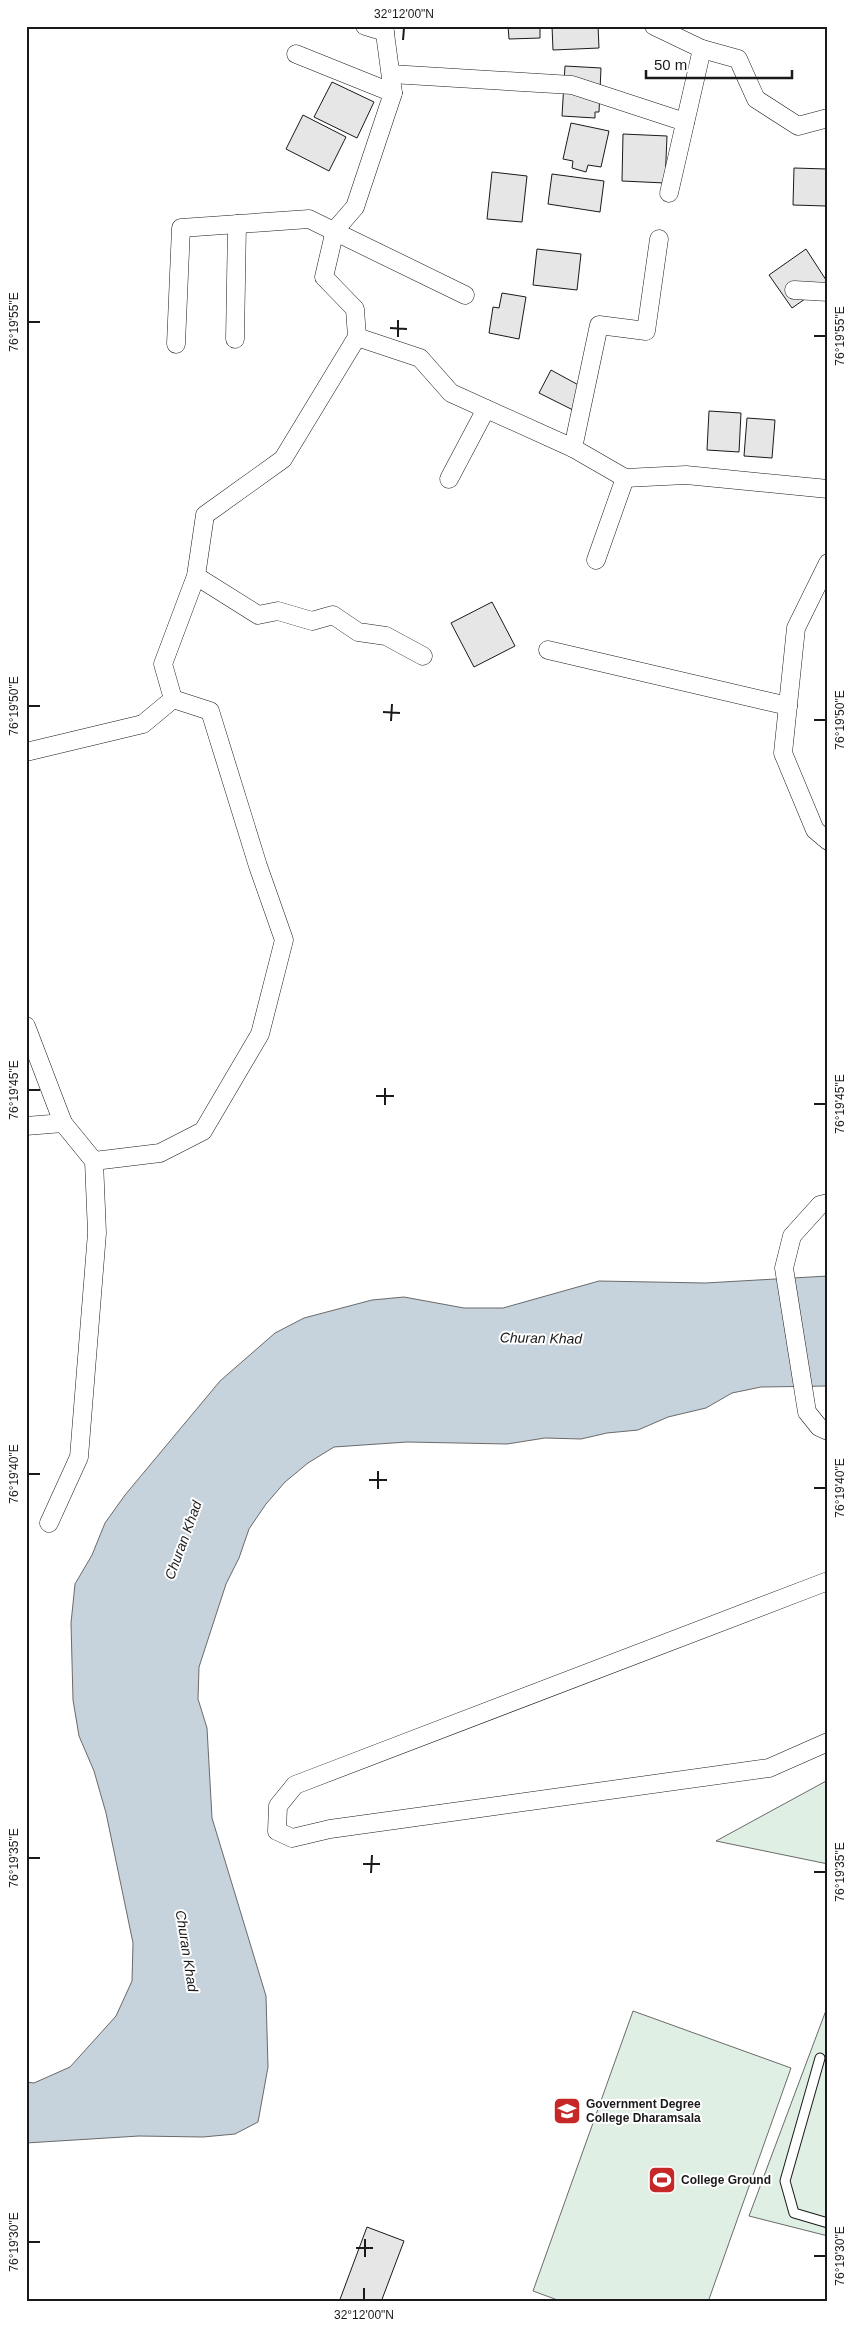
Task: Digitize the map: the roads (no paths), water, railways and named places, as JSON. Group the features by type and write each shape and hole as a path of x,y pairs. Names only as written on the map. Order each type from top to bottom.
{"street":[{"path":"173,698 163,664 196,576 205,515 282,458 357,337 355,309 324,276 335,230 355,207 393,92 385,29 365,26"},
{"path":"654,26 702,49 738,59 756,99 798,126 828,118"},
{"path":"669,193 702,49"},
{"path":"296,54 393,92"},
{"path":"391,74 572,85 685,122"},
{"path":"176,344 181,228 309,219 465,295"},
{"path":"236,339 237,224"},
{"path":"573,448 599,325 646,331 659,239"},
{"path":"794,290 828,292"},
{"path":"357,337 420,358 451,393 573,448 624,478 686,475 828,489"},
{"path":"449,479 486,409"},
{"path":"596,560 624,478"},
{"path":"828,563 796,628 783,753 815,830 828,841"},
{"path":"196,576 258,615 278,611 312,621 333,614 358,632 386,636 423,656"},
{"path":"548,650 788,706"},
{"path":"26,752 143,724 173,698"},
{"path":"94,1161 160,1153 204,1131 260,1034 284,940 258,866 210,710 173,698"},
{"path":"26,1026 63,1124 94,1161 97,1233 79,1457 49,1523"},
{"path":"26,1126 63,1124"},
{"path":"828,1203 820,1205 792,1236 784,1268 807,1412 819,1428 828,1431"},
{"path":"828,1581 295,1786 278,1806 277,1831 292,1838 330,1829 769,1768 828,1742"}],"lane":[{"path":"820,2058 785,2180 794,2213 828,2223"}],"water":[{"name":"Churan Khad","path":"828,1276 828,1386 761,1387 732,1393 706,1408 668,1417 638,1430 607,1433 581,1439 545,1438 507,1444 407,1442 334,1447 308,1463 285,1482 266,1504 249,1529 239,1558 226,1584 199,1667 198,1699 207,1728 212,1818 266,1996 268,2067 258,2122 235,2134 203,2137 139,2136 26,2143 26,2082 34,2083 70,2067 116,2016 132,1981 133,1943 106,1813 94,1771 79,1736 73,1700 71,1623 75,1584 92,1555 105,1523 125,1495 220,1381 275,1333 304,1318 372,1300 404,1297 464,1308 503,1308 599,1281 705,1283"}],"place":[{"name":"Government Degree College Dharamsala","path":"567,2111"},
{"name":"College Ground","path":"662,2180"}]}
